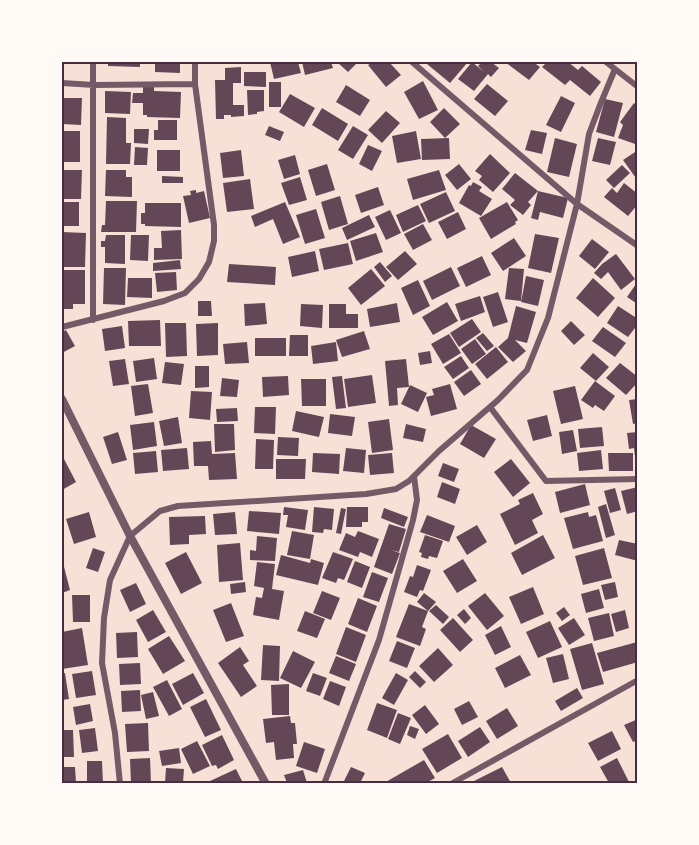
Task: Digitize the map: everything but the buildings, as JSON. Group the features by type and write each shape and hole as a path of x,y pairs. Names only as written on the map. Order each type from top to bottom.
{"street":[{"path":"93,62 93,320"},
{"path":"62,327 164,301 185,293 199,279 209,262 214,241 214,225 195,84 195,62"},
{"path":"412,62 577,204 638,246"},
{"path":"606,62 638,87"},
{"path":"120,783 115,733 102,663 104,618 110,580 129,536 160,511 178,506 366,494 396,489 409,481 439,451 490,407 527,370 548,318 577,204 590,134 615,69"},
{"path":"62,83 195,84"},
{"path":"62,399 129,536 266,783"},
{"path":"490,407 546,481 638,479"},
{"path":"324,783 379,640 413,520 417,500 414,476"},
{"path":"451,783 638,681"}]}
